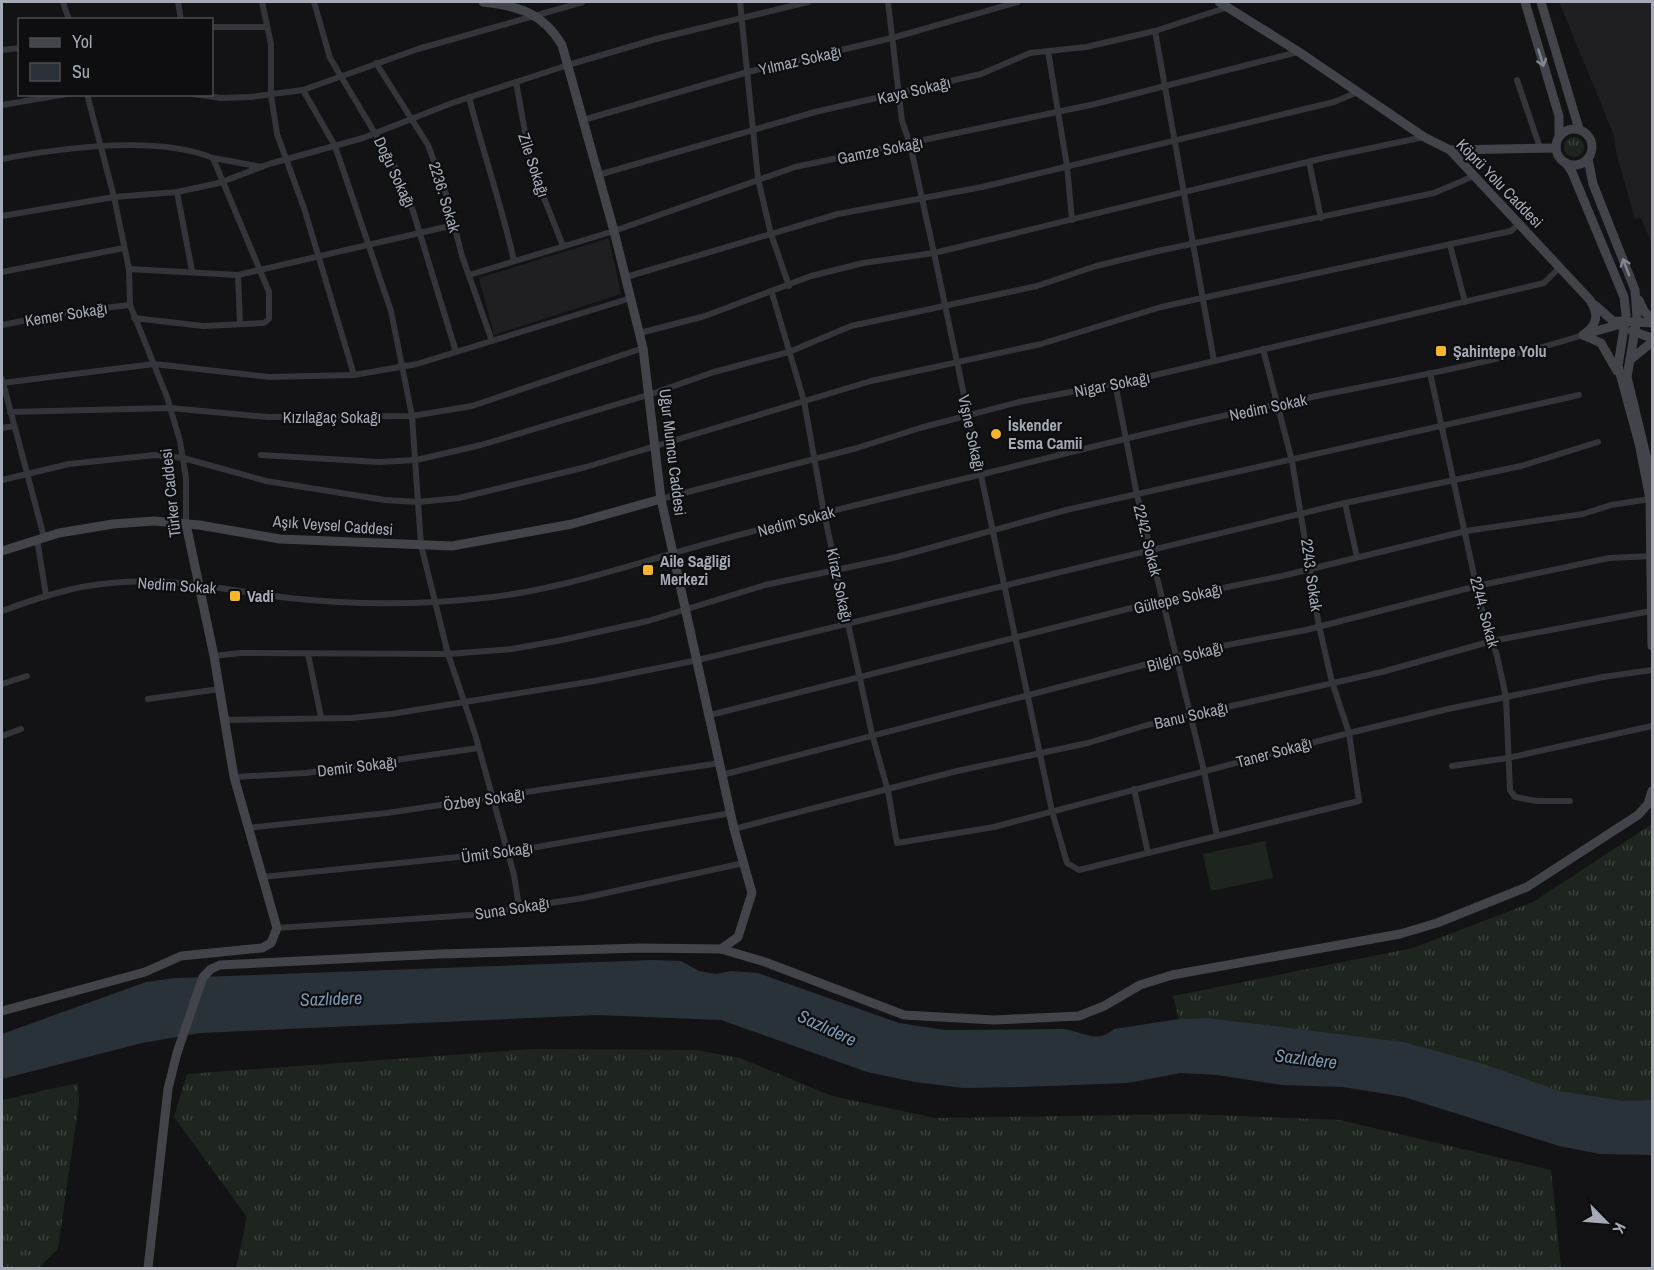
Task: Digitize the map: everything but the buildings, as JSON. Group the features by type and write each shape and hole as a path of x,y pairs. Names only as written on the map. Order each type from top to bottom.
{"main road":[{"name":"Uğur Mumcu Caddesi","path":"483,2 508,5 536,16 551,27 562,45 626,277 640,333 651,394 661,499 734,829 752,893 738,938 721,949"},
{"name":"Köprü Yolu Caddesi","path":"1220,2 1299,52 1424,137 1450,150 1610,319 1636,328"},
{"path":"1525,2 1559,116 1559,137 1556,148 1566,163 1624,297 1626,309 1619,352 1619,376"},
{"path":"1541,2 1579,129"},
{"path":"1559,137 1569,130 1579,129 1586,132 1592,142 1592,153 1588,159 1577,165 1566,163"},
{"path":"1450,150 1556,148"},
{"path":"1588,159 1593,184 1635,290 1644,311 1653,322 1636,328"},
{"path":"1635,290 1636,328 1627,377 1653,480"},
{"path":"1583,335 1592,329 1596,314 1588,296"},
{"path":"1583,335 1624,323"},
{"path":"1630,360 1653,340 1636,328"},
{"path":"1583,335 1601,343 1619,376 1639,443 1650,499 1653,646"},
{"name":"Aşık Veysel Caddesi","path":"2,551 40,538 113,524 154,521 280,538 452,546 507,538 572,524 661,499"},
{"name":"Türker Caddesi","path":"186,524 214,656 234,777 246,828 277,928"},
{"path":"148,1269 168,1089 194,999 203,977 211,969 232,964 641,948 721,949 773,965 904,1014 994,1020 1079,1016 1094,1012 1140,985 1172,975 1400,934 1489,904 1527,887 1638,815 1648,804 1653,791"},
{"path":"2,1011 145,972 181,956 262,948 271,943 277,928"}],"street":[{"path":"63,2 68,18"},
{"path":"178,2 181,18"},
{"path":"262,2 271,44 271,95 277,134 318,256 354,375"},
{"name":"Doğu Sokağı","path":"314,2 330,58 397,170 420,232 456,352"},
{"path":"554,2 555,9"},
{"path":"207,96 221,98 271,95 303,90 376,63 583,2"},
{"path":"740,2 758,179 771,234 789,286"},
{"path":"2,216 114,197 177,192 224,181 286,159 335,146 410,121 470,97 568,65 808,2"},
{"name":"Vişne Sokağı","path":"888,2 902,121 910,144 922,197 1052,811 1067,863 1079,870 1148,853"},
{"name":"Yılmaz Sokağı","path":"583,120 748,72 892,38 1018,2"},
{"name":"Kaya Sokağı","path":"598,175 753,129 981,74 1030,53 1086,47 1155,31 1228,7"},
{"path":"213,27 267,27"},
{"path":"1155,31 1214,361"},
{"path":"2,50 18,48"},
{"path":"1048,51 1067,166 1072,220"},
{"name":"Gamze Sokağı","path":"469,275 614,231 795,167 1058,112 1299,52"},
{"name":"2236. Sokak","path":"376,63 410,121 428,145 492,341"},
{"path":"1517,80 1540,148"},
{"name":"Zile Sokağı","path":"516,82 531,165 563,246"},
{"path":"303,90 335,146 391,311 404,366 412,416 421,545 448,654 508,852 519,907"},
{"path":"626,277 838,214 982,187 1334,102 1358,92"},
{"path":"2,105 55,96"},
{"name":"Türker Caddesi","path":"87,96 114,197 129,269 130,305 170,408 183,458 186,478 186,524"},
{"path":"470,97 483,156 503,208 514,261"},
{"path":"640,333 705,316 811,276 863,263 934,253 1309,162 1424,137"},
{"path":"2,159 100,147 155,145 262,167"},
{"path":"134,318 203,326 264,323 269,319 269,292 213,158"},
{"path":"1309,162 1321,218"},
{"path":"261,455 379,462 416,460 482,445 651,394 714,372 789,352 851,326 1037,286 1096,266 1434,193 1474,176"},
{"path":"177,192 192,271"},
{"path":"2,480 27,472 115,458 155,455 183,458 266,481 418,502 459,498 586,467 656,444 872,381 1041,344 1161,307 1511,231 1519,224"},
{"path":"129,269 238,275 454,225"},
{"path":"1450,245 1465,302"},
{"path":"2,272 124,248"},
{"name":"Nigar Sokağı","path":"661,499 1018,402 1214,361 1544,283 1560,267"},
{"path":"238,275 240,324"},
{"name":"Kiraz Sokağı","path":"772,292 804,401 824,513 872,734 888,791 897,843"},
{"path":"46,595 40,538 27,472 2,382 154,364 269,377 354,375 404,366 456,352 631,298"},
{"name":"Kemer Sokağı","path":"2,325 68,312 130,305"},
{"name":"Nedim Sokak","path":"2,611 46,595 112,583 152,581 290,598 360,603 482,598 585,581 674,553 981,474 1278,404 1430,373 1583,335"},
{"name":"Kızılağaç Sokağı","path":"10,412 170,408 268,417 412,416 472,406 643,348"},
{"name":"2243. Sokak","path":"1217,836 1359,801 1349,733 1332,682 1319,626 1312,568 1292,461 1263,349"},
{"name":"2244. Sokak","path":"1430,373 1477,586 1506,697 1510,790 1515,797 1537,801 1570,801"},
{"name":"2242. Sokak","path":"1115,383 1137,495 1204,771 1217,836"},
{"path":"214,656 240,653 448,654 512,649 562,640 687,610 765,585 993,531 1066,510 1579,395"},
{"path":"2,428 14,426"},
{"path":"223,720 391,714 594,681 698,660 1345,503 1455,482 1521,466 1598,442"},
{"name":"Gültepe Sokağı","path":"710,715 1163,600 1312,568 1466,531 1582,514 1611,505 1650,499"},
{"path":"1345,503 1357,557"},
{"name":"Bilgin Sokağı","path":"722,775 872,734 1176,657 1319,626 1477,586 1609,558 1652,556"},
{"name":"Banu Sokağı","path":"734,829 888,791 957,771 1382,672 1492,641 1651,611"},
{"path":"308,654 321,717"},
{"name":"Taner Sokağı","path":"897,843 994,827 1349,733 1506,697 1603,677 1653,670"},
{"path":"2,684 27,676"},
{"path":"148,699 220,689"},
{"path":"1452,766 1508,758 1653,726"},
{"path":"2,736 21,729"},
{"name":"Demir Sokağı","path":"234,777 306,773 478,748"},
{"name":"Özbey Sokağı","path":"246,828 387,813 585,786 720,763"},
{"path":"1134,789 1148,853 1217,836"},
{"name":"Ümit Sokağı","path":"262,877 508,852 731,813"},
{"name":"Suna Sokağı","path":"277,928 471,915 623,890 744,863"}],"shaded area":[{"path":"1559,2 1652,2 1652,244 1641,218 1635,219 1616,152 1614,135"},
{"path":"609,238 621,294 494,335 479,278"}],"green space":[{"path":"1574,137 1581,140 1584,147 1581,154 1574,157 1567,154 1564,147 1567,140"},
{"path":"1652,824 1652,1100 1625,1101 1560,1091 1484,1064 1404,1042 1208,1018 1179,1019 1173,996 1413,948 1533,902"},
{"path":"1265,841 1273,878 1211,891 1203,854"},
{"path":"534,1049 696,1050 740,1058 832,1096 935,1118 1188,1114 1340,1120 1551,1170 1561,1268 236,1268 247,1217 174,1117 187,1074"},
{"path":"78,1083 79,1102 58,1249 39,1268 2,1268 2,1100"}],"water":[{"name":"Sazlıdere","path":"653,960 681,961 699,971 716,974 731,971 758,973 899,1023 945,1030 1064,1029 1090,1036 1102,1036 1114,1029 1179,1019 1208,1018 1404,1042 1484,1064 1560,1091 1625,1101 1652,1100 1652,1155 1600,1154 1559,1146 1404,1097 1343,1087 1282,1085 1217,1075 1181,1073 1127,1083 1022,1087 963,1088 915,1082 867,1072 721,1020 597,1015 200,1033 142,1043 2,1079 2,1034 146,982 176,978"}],"place":[{"name":"Şahintepe Yolu","path":"1441,351"},
{"name":"İskender Esma Camii","path":"996,434"},
{"name":"Aile Sağliği Merkezi","path":"648,570"},
{"name":"Vadi","path":"235,596"}]}
